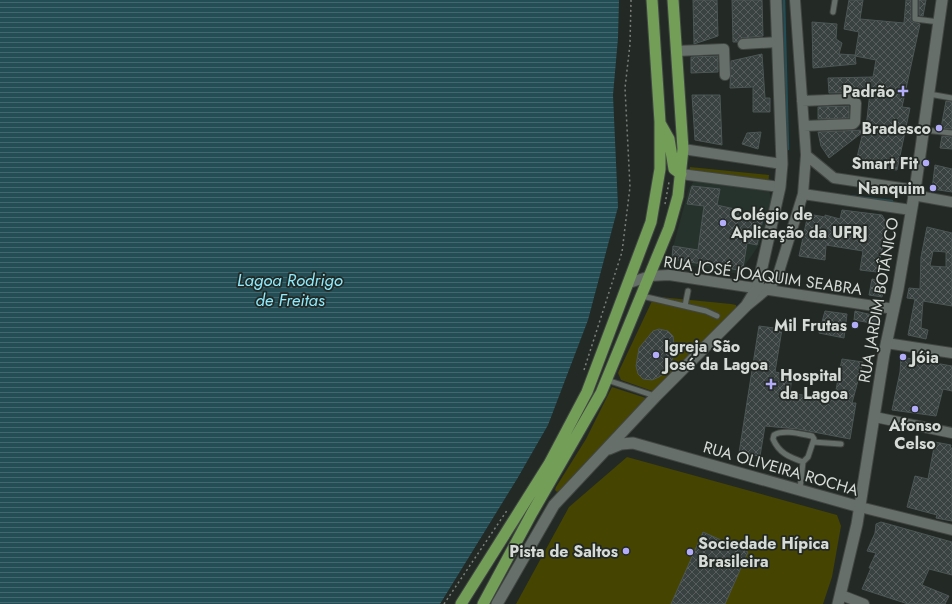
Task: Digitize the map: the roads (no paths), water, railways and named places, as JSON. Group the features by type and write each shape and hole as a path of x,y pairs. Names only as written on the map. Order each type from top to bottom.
{"highway":[{"path":"461,604 548,464 586,392 629,283 651,222 660,169 660,122 652,0"},
{"path":"483,604 532,513 601,393 669,228 678,196 683,149 673,0"},
{"path":"660,122 669,139 674,169 681,174"}],"street":[{"path":"761,289 780,187 782,164 776,0"},
{"path":"497,604 554,505 656,396 746,306 761,289 777,278 803,194 806,155 795,0"},
{"name":"RUA JARDIM BOTÂNICO","path":"839,600 860,507 886,343 894,309 924,130 942,0"},
{"path":"743,44 778,42"},
{"path":"676,51 724,49 725,75"},
{"path":"802,101 850,99 856,102 855,122 853,124 804,126"},
{"path":"683,149 782,164"},
{"path":"806,155 834,178 914,192 952,202"},
{"path":"681,174 780,187"},
{"path":"803,194 910,210"},
{"name":"RUA JOSÉ JOAQUIM SEABRA","path":"629,283 650,276 669,275 894,309"},
{"path":"886,343 952,353"},
{"path":"633,443 638,415"},
{"path":"874,417 952,434"},
{"name":"RUA OLIVEIRA ROCHA","path":"603,452 621,444 633,443 860,507 952,530"},
{"path":"839,600 864,604"}],"lane":[{"path":"833,12 835,0"},
{"path":"915,0 915,20 939,22"},
{"path":"929,94 952,98"},
{"path":"924,130 952,133"},
{"path":"685,306 688,291"},
{"path":"642,296 706,311 717,316"},
{"path":"606,380 656,396"},
{"path":"800,489 803,462 808,456 813,442 812,436 781,432 774,435 773,439 777,447 787,457 803,462"},
{"path":"813,442 841,444"}],"water":[{"name":"Lagoa Rodrigo de Freitas","path":"0,0 619,0 618,38 613,95 618,207 588,320 548,425 517,479 440,604 0,604"}],"waterway":[{"path":"784,0 788,149"},
{"path":"847,196 892,201"}],"place":[{"name":"Padrão","path":"903,91"},
{"name":"Bradesco","path":"939,128"},
{"name":"Smart Fit","path":"926,163"},
{"name":"Nanquim","path":"933,188"},
{"name":"Colégio de Aplicação da UFRJ","path":"723,223"},
{"name":"Mil Frutas","path":"855,325"},
{"name":"Igreja São José da Lagoa","path":"656,355"},
{"name":"Jóia","path":"903,357"},
{"name":"Hospital da Lagoa","path":"771,384"},
{"name":"Afonso Celso","path":"915,409"},
{"name":"Pista de Saltos","path":"626,551"},
{"name":"Sociedade Hípica Brasileira","path":"690,552"}]}
